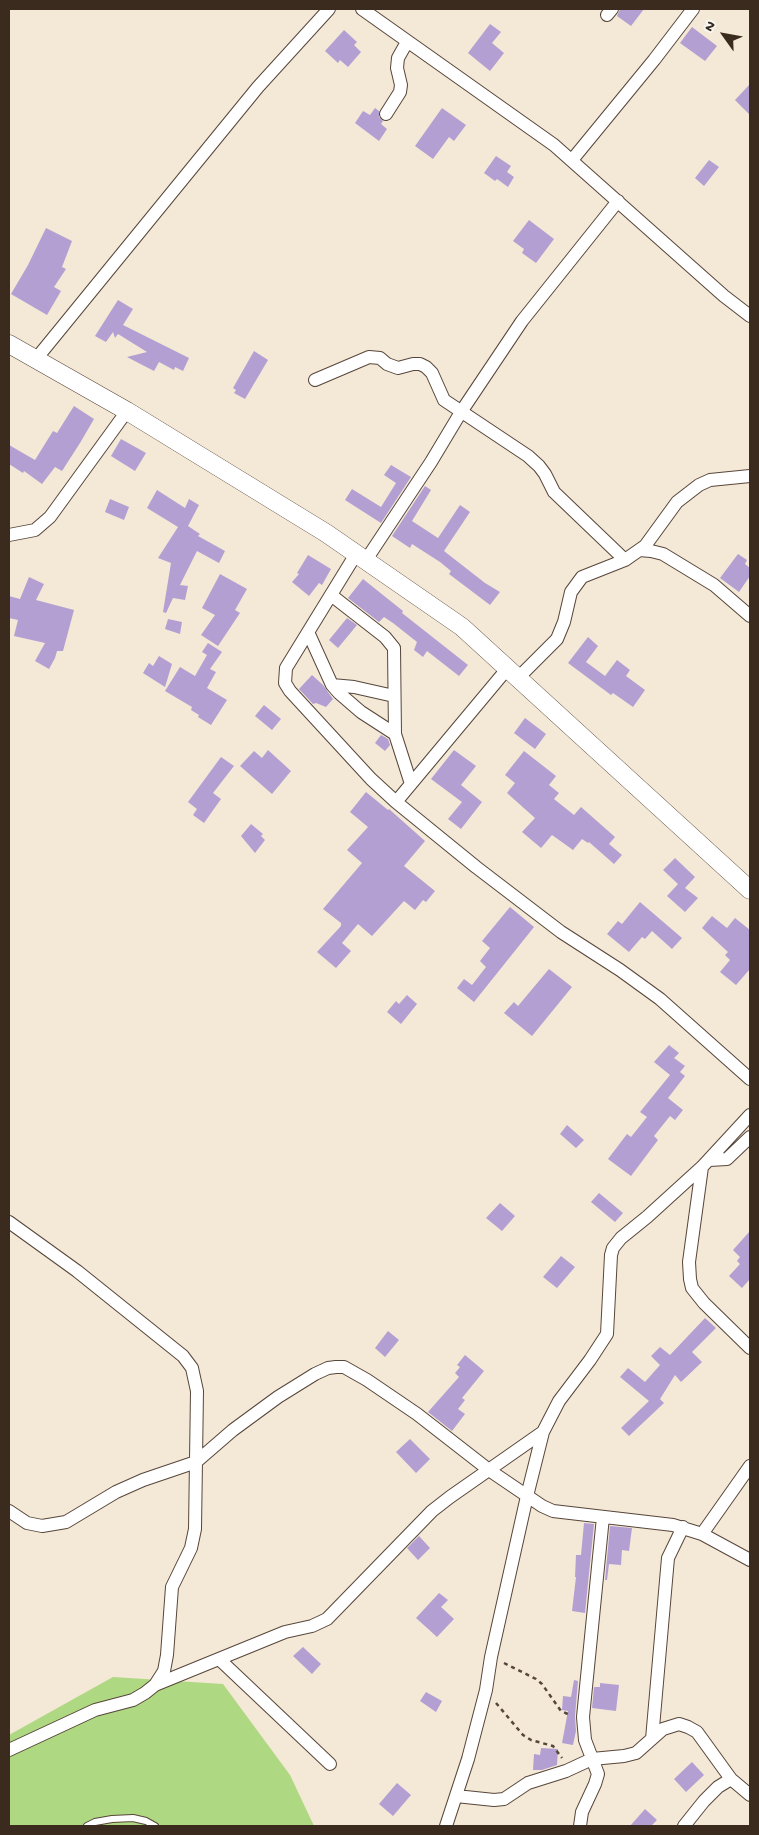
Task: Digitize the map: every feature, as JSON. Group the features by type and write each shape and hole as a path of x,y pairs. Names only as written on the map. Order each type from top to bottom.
{"street":[{"path":"36,359 258,87 329,9"},
{"path":"362,9 516,117 572,160 724,296 750,316"},
{"path":"572,160 693,9"},
{"path":"386,114 400,92 401,85 397,68 398,58 407,42"},
{"path":"618,201 566,268 535,304 461,412 431,462 332,595 286,668 285,683 290,691 351,757 396,802 476,867 561,932 620,970 660,999 750,1079"},
{"path":"9,344 128,411 326,533 462,626 750,890"},
{"path":"315,380 369,357 380,358 387,364 398,368 420,364 432,373 444,400 528,456 545,474 554,492 625,560"},
{"path":"9,536 35,530 50,517 128,411"},
{"path":"396,802 513,674 557,639 564,622 571,592 582,577 625,560 639,550 654,536 677,502 698,485 710,480 750,476"},
{"path":"639,550 651,550 663,554 714,585 750,616"},
{"path":"332,595 385,637 394,648 396,654 395,734 411,784"},
{"path":"308,632 332,685 347,700 395,734"},
{"path":"332,685 354,687 394,696"},
{"path":"446,1826 468,1760 486,1690 491,1656 527,1496 544,1432 559,1401 607,1334 610,1312 611,1255 615,1245 705,1164 750,1115"},
{"path":"705,1164 727,1159 750,1137"},
{"path":"705,1164 689,1262 692,1288 704,1303 750,1348"},
{"path":"9,1222 77,1271 157,1334 188,1362 194,1374 197,1391 195,1534 188,1555 172,1587 164,1671 155,1685 146,1693 133,1700 95,1710 9,1750"},
{"path":"9,1511 27,1523 42,1526 66,1522 125,1488 163,1472 196,1462 233,1430 278,1396 322,1371 336,1366 353,1372 374,1385 417,1414 490,1470 527,1496 553,1511 683,1527 702,1534 750,1560"},
{"path":"155,1685 284,1632 312,1626 327,1619 432,1512 544,1432"},
{"path":"702,1534 750,1466"},
{"path":"580,1826 582,1812 597,1779 597,1768 585,1740 584,1717 603,1517"},
{"path":"652,1740 668,1558 683,1527"},
{"path":"219,1659 330,1764"},
{"path":"456,1796 494,1800 504,1799 528,1783 566,1771 592,1759 636,1754 663,1729 670,1725 679,1724 688,1726 696,1732 731,1779 750,1795"},
{"path":"684,1826 718,1787 731,1779"}],"lane":[{"path":"87,1826 95,1822 126,1818 146,1821 155,1826"}],"path":[{"path":"491,1656 536,1679 564,1713 584,1717"},
{"path":"486,1690 523,1735 557,1750 563,1759 566,1771"}],"green space":[{"path":"113,1677 223,1684 290,1775 314,1826 9,1826 9,1735"}],"building":[{"path":"620,9 644,9 631,26 617,16"},
{"path":"490,24 501,32 492,43 504,53 490,71 468,53"},
{"path":"692,27 717,46 705,61 680,43"},
{"path":"344,30 357,42 354,45 361,52 348,67 340,60 338,63 325,51"},
{"path":"750,84 750,115 735,100"},
{"path":"375,108 379,111 379,117 383,121 381,124 387,129 379,141 355,123 363,111 370,115"},
{"path":"442,108 466,125 454,141 449,137 433,159 415,146"},
{"path":"496,156 511,166 507,172 514,177 508,187 484,173"},
{"path":"709,160 719,167 704,186 695,178"},
{"path":"529,220 554,239 536,263 522,253 524,249 513,241"},
{"path":"46,228 72,241 62,267 66,269 54,287 61,291 47,315 11,294"},
{"path":"118,300 133,309 123,325 189,358 183,371 175,367 174,370 159,362 154,371 127,357 147,352 118,334 115,338 113,332 106,342 95,336"},
{"path":"254,351 268,360 245,399 234,393 236,390 233,388"},
{"path":"74,406 94,419 62,471 55,467 42,484 24,471 23,473 9,464 9,445 35,460 53,431 57,433"},
{"path":"121,439 146,453 135,471 111,456"},
{"path":"391,465 411,477 381,523 345,500 352,489 381,507 396,483 384,475"},
{"path":"425,486 431,490 412,521 438,538 460,505 470,512 444,551 485,583 500,592 490,605 449,574 451,571 440,562 412,544 410,548 392,536"},
{"path":"157,490 185,508 189,499 199,505 188,526 200,534 198,536 225,551 219,563 197,551 180,585 188,586 185,600 173,598 166,613 163,612 171,563 158,558 178,527 147,508"},
{"path":"110,499 129,507 124,520 105,512"},
{"path":"738,554 747,560 745,564 750,568 750,576 739,592 720,578"},
{"path":"308,555 331,569 322,585 319,583 309,596 292,582 299,574 297,573"},
{"path":"220,574 247,589 235,610 240,613 218,646 201,635 215,615 202,608"},
{"path":"29,577 44,584 36,600 74,610 63,651 57,651 49,669 35,661 45,643 14,636 18,620 9,618 9,596 20,599"},
{"path":"363,579 403,611 402,613 468,665 459,676 427,651 423,657 414,650 417,642 393,623 384,617 379,622 348,598"},
{"path":"347,618 357,625 338,648 329,640"},
{"path":"168,619 182,622 180,634 165,629"},
{"path":"588,637 598,646 586,662 605,676 617,660 630,670 626,676 645,690 633,707 613,693 611,695 568,663"},
{"path":"208,643 222,652 210,669 216,672 207,688 227,700 211,725 198,717 199,715 191,710 192,707 165,691 180,667 195,676 207,655 202,652"},
{"path":"159,656 172,664 165,687 143,673 149,663 153,666"},
{"path":"312,675 323,685 333,699 326,707 316,703 313,704 299,689"},
{"path":"264,705 281,719 272,730 255,716"},
{"path":"525,718 546,734 535,749 514,733"},
{"path":"381,735 388,739 390,745 385,751 375,743"},
{"path":"268,750 291,771 272,794 240,766 254,751 262,758"},
{"path":"454,750 476,766 461,785 482,802 461,829 448,819 462,802 431,779"},
{"path":"524,751 556,776 549,785 559,793 554,799 574,815 581,807 615,837 609,844 622,855 614,864 589,842 582,839 573,850 552,835 541,848 522,832 535,818 507,793 515,783 505,775"},
{"path":"221,757 234,766 213,793 221,799 204,823 193,815 197,809 188,802"},
{"path":"366,792 389,809 425,841 404,866 435,891 426,902 423,900 415,910 404,901 372,936 358,924 342,943 351,951 336,968 317,952 341,926 341,923 323,909 362,863 347,850 368,827 350,812"},
{"path":"251,824 263,834 261,836 265,840 255,853 241,836"},
{"path":"675,858 695,877 685,888 698,898 685,912 667,896 678,884 663,870"},
{"path":"640,902 682,938 672,949 652,931 645,939 642,937 629,952 607,934 618,921 622,924"},
{"path":"510,907 534,927 474,1002 457,988 464,979 472,985 486,967 480,961 490,948 482,941"},
{"path":"712,916 727,928 735,918 750,930 750,969 736,985 720,972 730,960 725,955 728,952 702,928"},
{"path":"549,969 572,987 532,1036 504,1013 514,1002 518,1006"},
{"path":"407,995 417,1004 401,1024 387,1012 396,1001 399,1004"},
{"path":"669,1045 679,1053 674,1058 685,1066 680,1072 685,1076 668,1098 683,1110 675,1120 670,1116 654,1136 658,1140 631,1176 608,1159 627,1134 631,1137 647,1117 640,1112 670,1075 654,1062"},
{"path":"567,1125 584,1140 576,1148 560,1134"},
{"path":"599,1193 623,1213 615,1222 591,1202"},
{"path":"500,1203 515,1216 502,1231 486,1218"},
{"path":"750,1231 750,1279 742,1288 729,1276 740,1264 737,1261 740,1257 733,1250"},
{"path":"561,1256 575,1267 557,1288 543,1277"},
{"path":"705,1318 716,1328 692,1352 702,1362 681,1382 675,1375 660,1399 664,1403 629,1436 621,1428 649,1401 620,1377 628,1368 645,1382 660,1365 651,1356 660,1347 670,1355"},
{"path":"388,1331 399,1340 385,1357 375,1348"},
{"path":"465,1355 484,1371 462,1398 465,1400 458,1409 465,1414 452,1431 428,1412 459,1377 455,1373 460,1367 457,1365"},
{"path":"410,1439 430,1459 416,1473 396,1452"},
{"path":"584,1523 594,1524 585,1613 572,1611 576,1577 576,1555 581,1555"},
{"path":"610,1526 632,1528 629,1551 622,1550 621,1565 609,1564 607,1580 605,1580"},
{"path":"419,1536 430,1548 418,1560 407,1548"},
{"path":"439,1593 448,1600 441,1607 454,1619 437,1637 416,1618"},
{"path":"303,1647 321,1664 312,1674 293,1656"},
{"path":"574,1680 578,1681 575,1716 576,1731 573,1745 562,1743 568,1711 562,1710 563,1696 571,1697"},
{"path":"600,1683 619,1685 616,1711 592,1708 594,1687 600,1687"},
{"path":"426,1692 442,1701 436,1712 420,1701"},
{"path":"541,1748 558,1749 557,1765 542,1770 533,1770 534,1754 540,1755"},
{"path":"692,1762 704,1775 686,1792 674,1779"},
{"path":"397,1783 411,1795 393,1816 379,1804"},
{"path":"645,1809 657,1820 651,1826 630,1826"}]}
